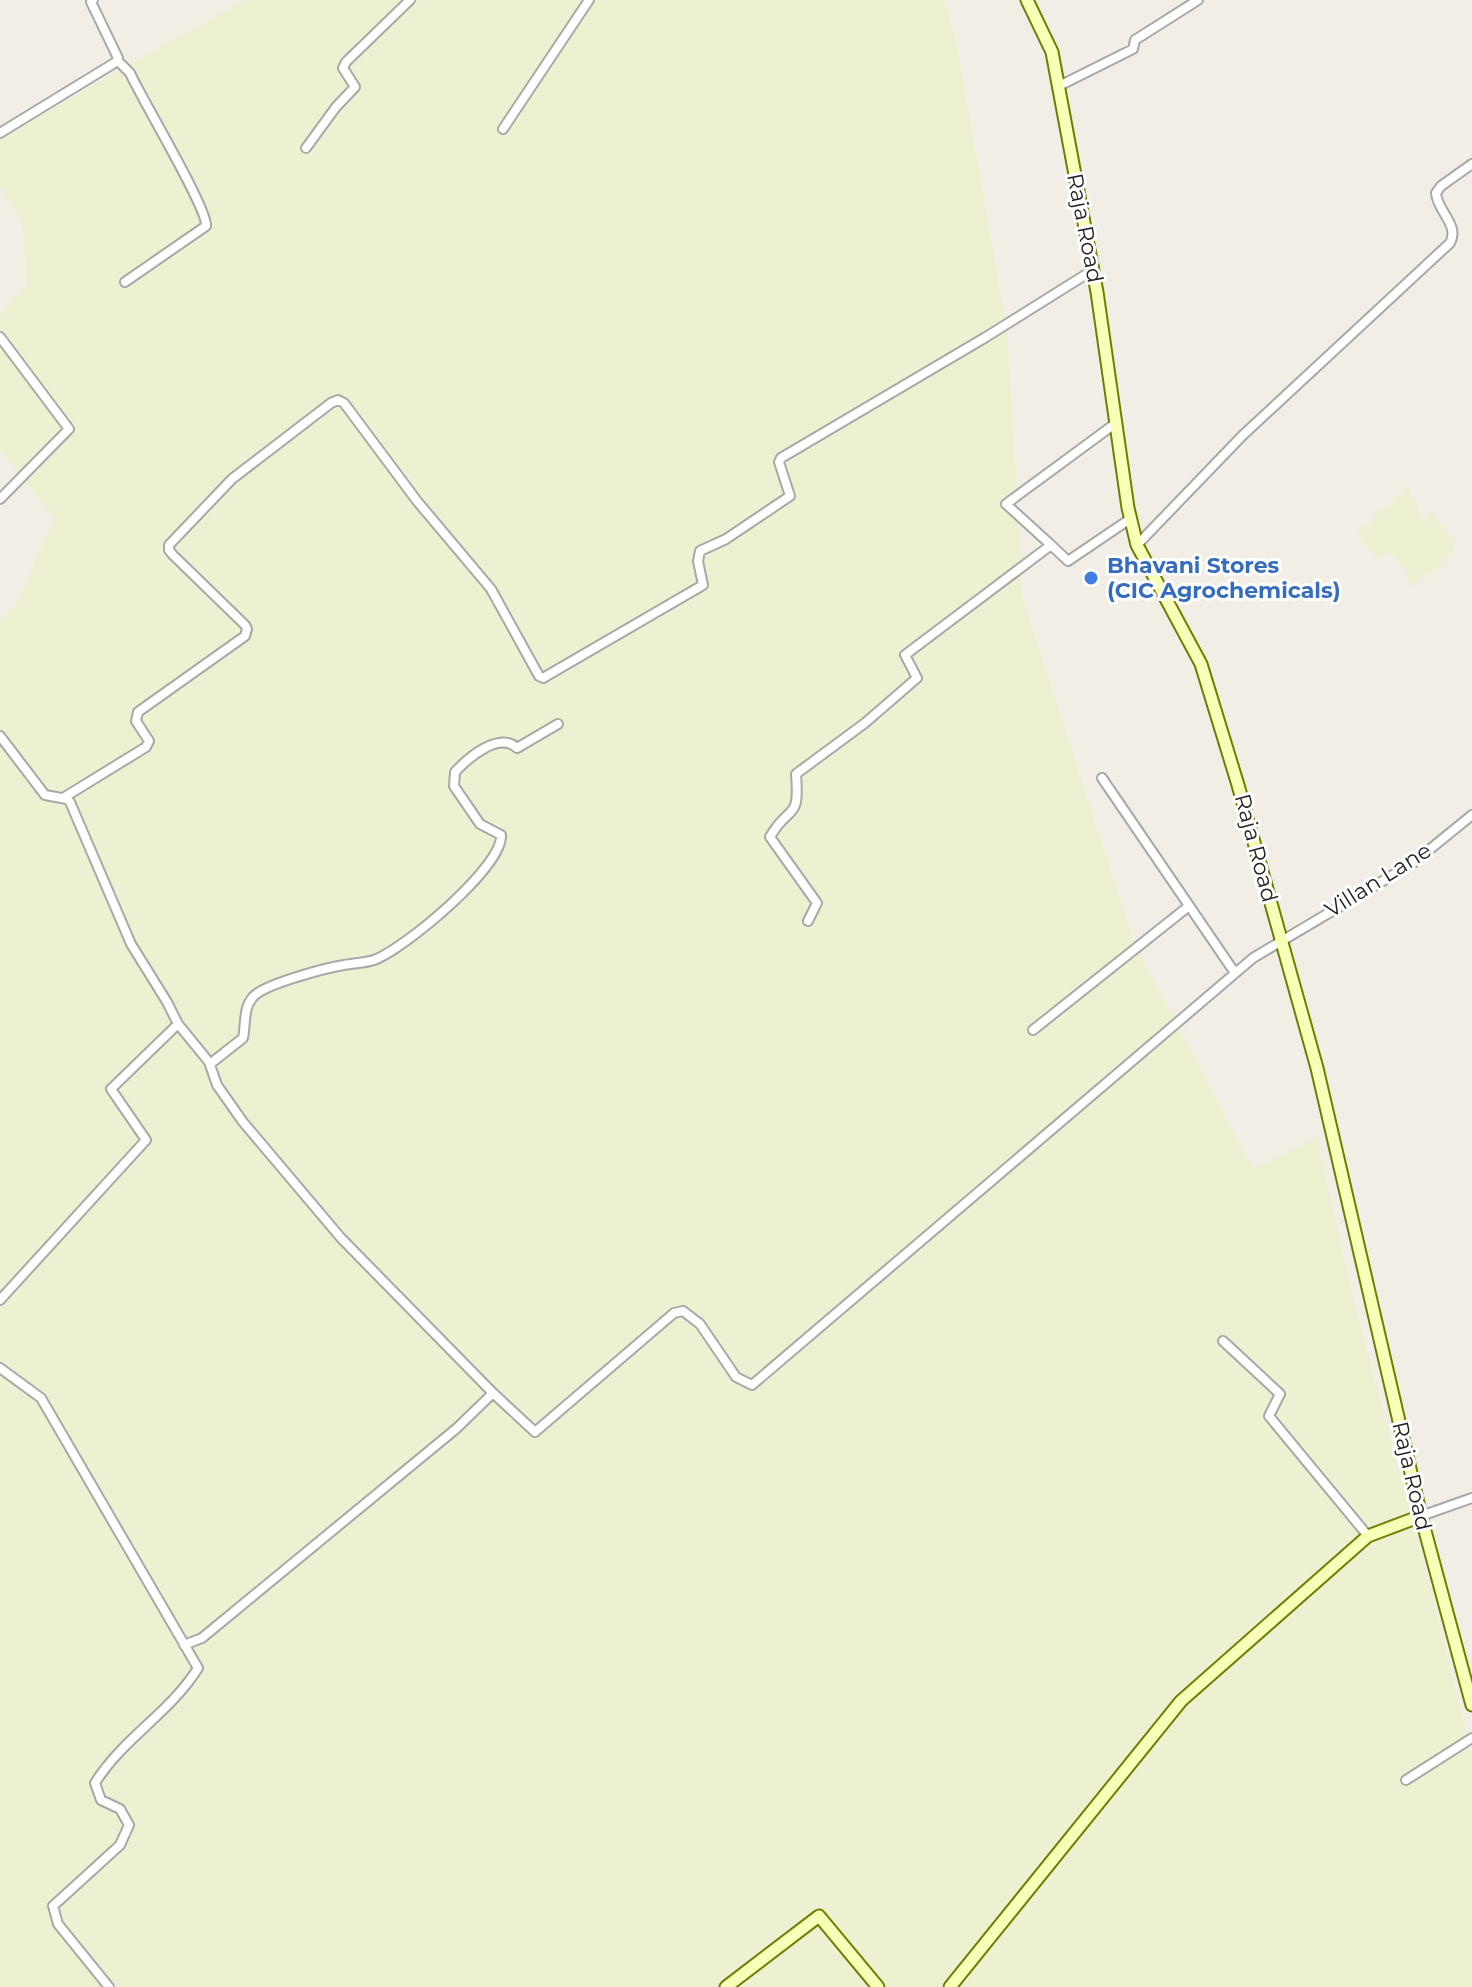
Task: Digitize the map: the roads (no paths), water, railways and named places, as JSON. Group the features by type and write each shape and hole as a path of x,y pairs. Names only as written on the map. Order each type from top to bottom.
{"street":[{"path":"93,0 91,2 117,60 130,73 207,219 206,226 125,282"},
{"path":"306,148 355,87 343,68 346,62 410,0"},
{"path":"503,129 589,0"},
{"name":"Raja Road","path":"1027,0 1052,52 1059,86 1093,270 1130,519 1137,545 1201,664 1238,785 1317,1068 1421,1516 1472,1705"},
{"path":"1059,86 1133,49 1135,40 1198,0"},
{"path":"0,133 117,60"},
{"path":"1137,545 1243,435 1450,243 1454,236 1453,229 1436,199 1436,193 1472,164"},
{"path":"63,798 146,747 149,741 136,721 138,712 245,636 245,625 173,555 169,545 232,479 331,403 338,400 344,403 417,501 491,589 539,676 543,678 703,585 698,561 700,551 726,539 790,496 779,462 781,458 1093,270"},
{"path":"0,337 69,429 0,499"},
{"path":"1116,423 1006,504 1068,561 1130,519"},
{"path":"808,921 817,903 770,837 774,829 796,810 796,774 865,723 917,678 905,655 1051,545"},
{"path":"210,1064 243,1038 246,1011 253,998 266,987 331,967 374,960 404,944 475,881 501,844 501,835 480,824 454,786 455,772 487,747 501,742 512,743 517,748 558,724"},
{"path":"0,736 45,795 70,802 131,944 178,1024 210,1064 217,1085 234,1110 291,1182 341,1238 493,1393 457,1428 202,1638 184,1645"},
{"path":"1102,778 1235,973"},
{"name":"Villan Lane","path":"493,1393 535,1432 674,1313 683,1311 700,1324 736,1377 752,1385 1235,973 1281,940 1413,863 1472,815"},
{"path":"1033,1030 1189,906"},
{"path":"0,1300 146,1140 111,1089 178,1024"},
{"path":"1223,1341 1280,1394 1269,1416 1368,1536"},
{"path":"0,1368 41,1398 198,1668 185,1689 109,1760 95,1783 101,1800 120,1809 129,1825 120,1845 53,1906 58,1924 109,1987"},
{"path":"950,1987 1181,1701 1368,1536 1472,1498"},
{"path":"1406,1780 1472,1738"},
{"path":"726,1987 819,1916 878,1987"}],"place":[{"name":"Bhavani Stores (CIC Agrochemicals)","path":"1091,578"}]}
